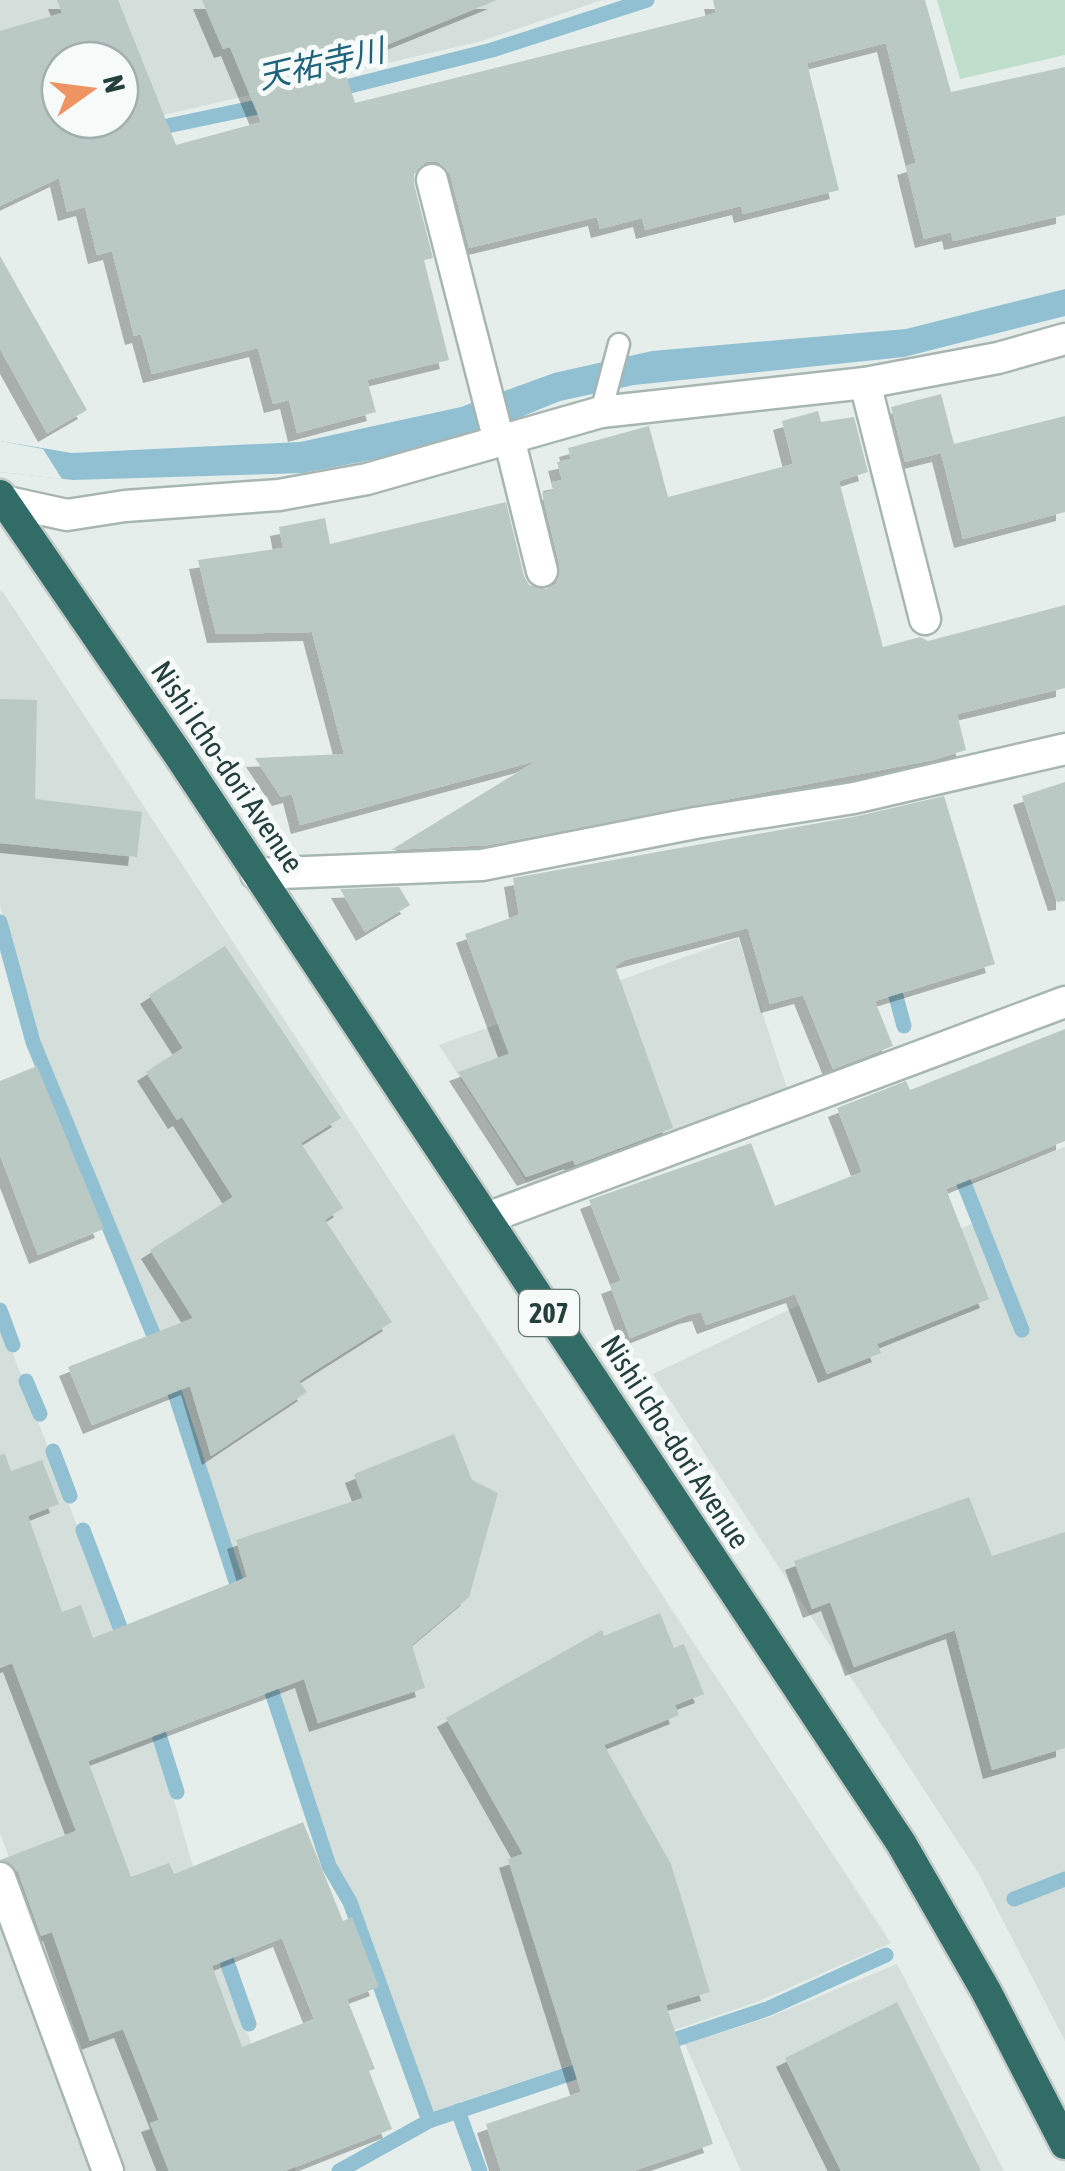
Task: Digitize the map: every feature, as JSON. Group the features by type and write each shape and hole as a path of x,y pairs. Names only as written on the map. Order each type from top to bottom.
{"highway":[{"name":"Nishi Icho-dori Avenue","path":"2,498 487,1218 901,1843 986,1991 1065,2144"}],"street":[{"path":"432,180 485,386 542,571"},
{"path":"2,498 68,515 125,506 279,496 367,479 601,412 865,382 982,361 1065,340"},
{"path":"865,382 925,619"},
{"path":"256,874 482,865 695,823 854,798 1065,749"},
{"path":"487,1218 1065,1002"},
{"path":"0,1878 108,2171"}],"lane":[{"path":"601,412 619,344"}],"shaded area":[{"path":"0,0 602,0 482,41 140,120 140,40 40,40 40,128 0,128"},
{"path":"0,591 891,1943 757,2002 432,2112 352,1899 331,1862 154,1315 36,1041 0,906"},
{"path":"738,938 795,1113 543,1208 439,1045"},
{"path":"1065,1147 1065,2041 979,1874 653,1374 975,1222 963,1185"},
{"path":"0,1319 157,1741 211,1929 296,2171 126,2171 0,1833"},
{"path":"0,1923 92,2171 0,2171"},
{"path":"897,1964 1004,2171 741,2171 685,2044 767,2018"}],"green space":[{"path":"937,0 1065,0 1065,55 960,79"}],"water":[{"path":"1065,289 1065,316 904,357 634,385 560,401 455,444 303,473 73,480 0,472 0,441 72,453 300,442 461,407 554,373 652,351 906,329"}],"pier":[{"path":"0,441 43,449 62,479 0,472"}],"building":[{"path":"57,0 118,0 134,40 40,40 40,140 140,140 140,55 176,145 261,122 230,47 223,49 202,0 497,0 342,63 355,103 716,13 713,0 925,0 951,92 1065,67 1065,215 953,241 951,232 924,239 906,166 916,163 886,43 807,63 839,190 743,214 741,206 645,230 642,218 600,229 597,217 469,248 450,174 438,162 426,162 414,174 414,184 433,258 424,260 449,360 367,380 376,412 297,433 289,400 273,404 258,348 152,374 141,334 134,336 112,251 97,255 85,207 67,212 59,178 0,206 0,31 62,13"},
{"path":"0,256 87,410 47,433 0,349"},
{"path":"941,394 954,444 1065,416 1065,512 963,539 941,453 905,462 891,407"},
{"path":"818,411 821,422 854,417 868,472 839,481 883,647 920,637 928,641 1065,605 1065,688 957,714 966,750 933,760 489,845 391,850 536,761 300,825 292,794 281,797 255,758 344,754 312,632 216,634 198,560 283,548 279,527 325,518 330,544 506,502 524,576 529,585 546,589 556,584 560,567 542,493 554,490 552,482 562,480 557,462 571,459 568,448 649,426 668,497 793,464 782,421"},
{"path":"0,699 37,700 35,799 142,812 137,857 0,843"},
{"path":"1065,782 1065,901 1057,902 1022,796"},
{"path":"944,796 995,964 875,1001 893,1046 833,1069 803,995 770,1004 748,928 625,960 615,966 673,1128 575,1165 573,1160 526,1177 458,1072 509,1054 465,934 519,915 513,878 858,816"},
{"path":"399,887 410,905 365,932 340,889"},
{"path":"225,946 341,1118 301,1143 343,1208 325,1220 392,1322 299,1381 307,1392 211,1456 190,1386 92,1425 68,1367 193,1318 150,1250 233,1197 182,1117 177,1120 146,1072 183,1048 149,995"},
{"path":"1065,1029 1065,1141 946,1189 989,1299 877,1344 881,1353 827,1374 795,1294 706,1325 701,1312 688,1315 630,1338 610,1285 621,1281 589,1200 751,1143 775,1206 862,1172 837,1108 906,1081 910,1090"},
{"path":"37,1066 104,1229 38,1255 0,1155 0,1081"},
{"path":"454,1434 472,1480 498,1493 469,1597 412,1645 425,1688 318,1723 304,1679 88,1761 131,1877 169,1863 174,1874 303,1822 343,1921 352,1917 379,1987 347,1999 375,2069 369,2071 392,2129 285,2171 169,2171 150,2123 159,2120 123,2029 90,2041 52,1932 41,1936 18,1872 0,1860 76,1831 12,1663 0,1668 0,1455 5,1454 11,1471 42,1460 59,1504 28,1516 62,1612 81,1605 93,1638 247,1577 236,1540 363,1498 354,1474","holes":["282,1938 314,2019 242,2047 212,1966"]},
{"path":"969,1497 992,1556 1065,1532 1065,1748 992,1770 955,1630 854,1667 830,1602 812,1609 794,1561"},
{"path":"660,1613 674,1648 684,1644 704,1694 675,1705 679,1715 604,1745 671,1864 710,1992 666,2005 713,2144 633,2171 501,2171 486,2124 581,2092 508,1859 523,1854 446,1718 602,1630 604,1636"},
{"path":"897,2002 981,2171 841,2171 785,2058"}],"waterway":[{"name":"天祐寺川","path":"334,90 492,50 647,0"},
{"name":"天祐寺川","path":"148,130 272,104"},
{"path":"0,922 33,1042 161,1353"},
{"path":"891,978 904,1026"},
{"path":"956,1163 1022,1330"},
{"path":"0,1310 13,1345"},
{"path":"169,1375 242,1600"},
{"path":"26,1381 40,1414"},
{"path":"53,1451 70,1496"},
{"path":"83,1530 126,1643"},
{"path":"266,1674 329,1866 350,1902 429,2121"},
{"path":"153,1716 177,1792"},
{"path":"1014,1899 1065,1879"},
{"path":"220,1942 249,2024"},
{"path":"662,2044 767,2009 886,1955"},
{"path":"339,2171 429,2121 593,2066"},
{"path":"458,2111 480,2171"}]}
